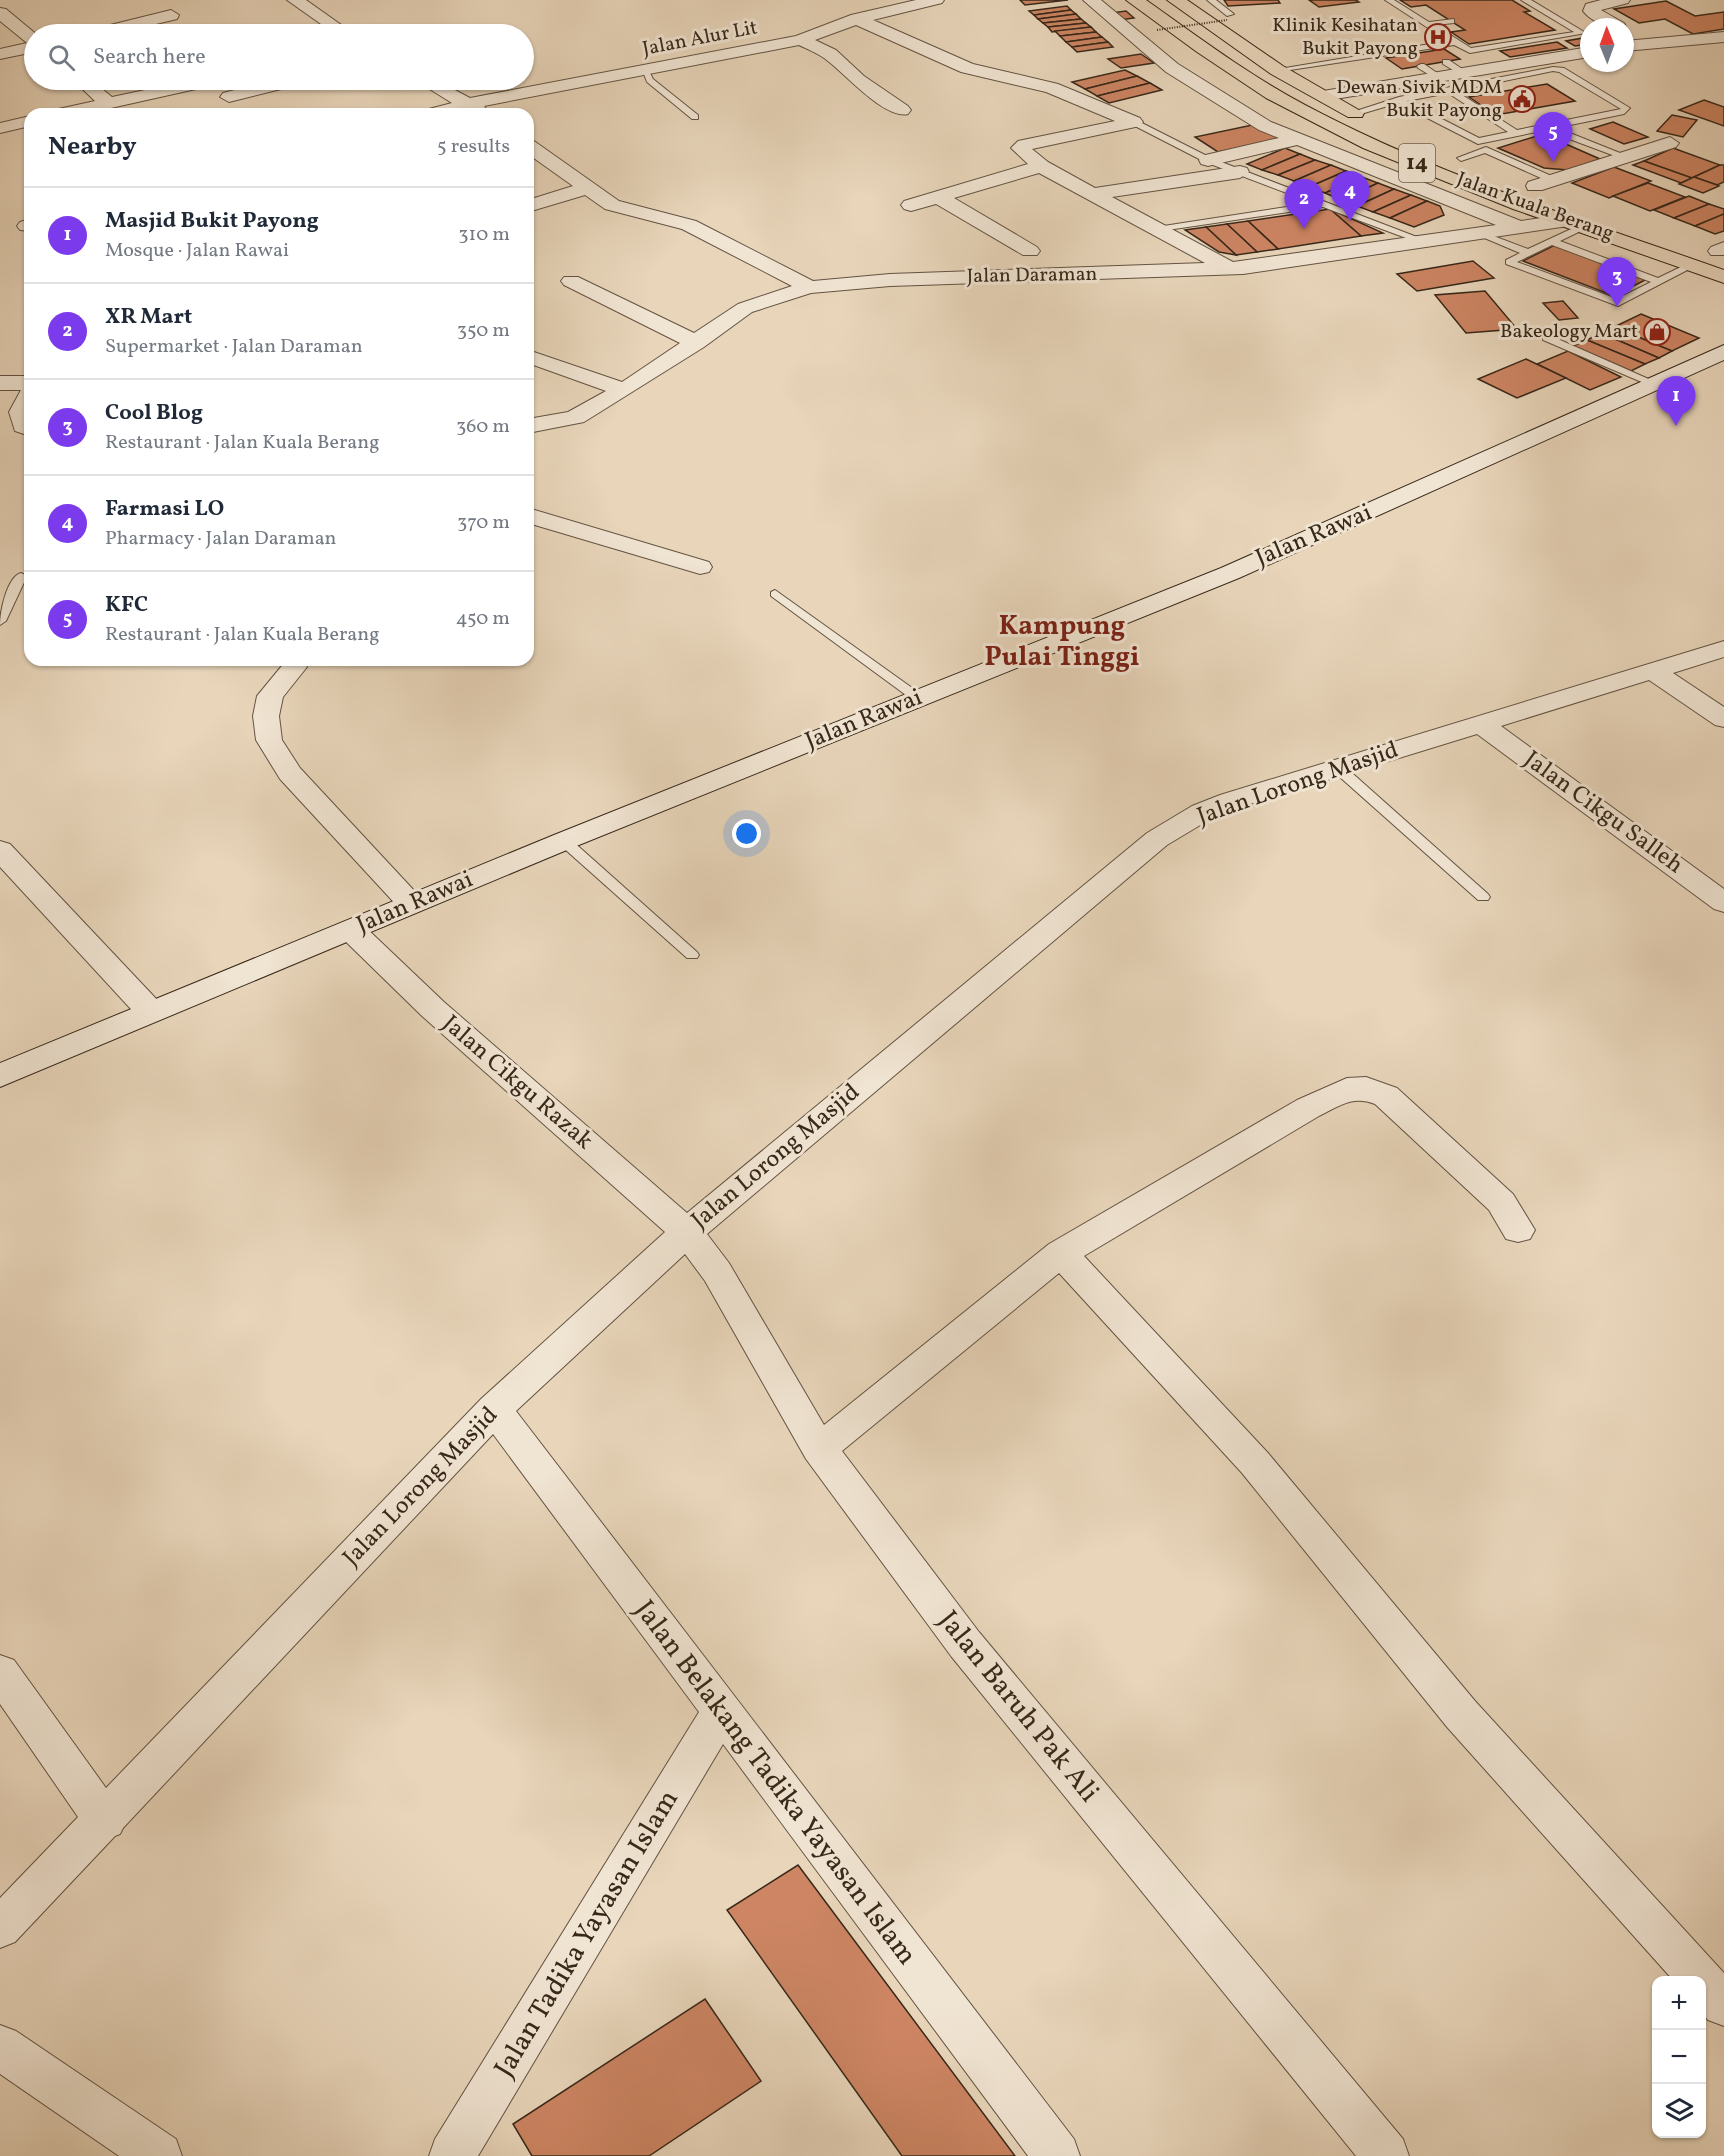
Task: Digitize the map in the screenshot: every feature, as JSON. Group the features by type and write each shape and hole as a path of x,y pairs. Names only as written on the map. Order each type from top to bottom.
{"highway":[{"name":"14","path":"1176,0 1277,70 1354,113 1384,126"},
{"name":"Jalan Kuala Berang","path":"1136,1 1243,76 1322,122 1423,165 1713,273"},
{"name":"Jalan Kuala Berang","path":"1442,150 1544,183 1567,197"},
{"path":"1696,244 1722,251"}],"main road":[{"name":"Jalan Rawai","path":"0,1076 411,904 1230,573 1724,352"}],"street":[{"path":"295,0 331,24"},
{"name":"Jalan Alur Lit","path":"453,108 801,40 857,19 936,0"},
{"path":"1603,18 1591,11 1592,7 1622,0"},
{"path":"1094,3 1136,1"},
{"path":"1094,3 1172,68 1256,121 1295,140 1520,228"},
{"path":"0,13 24,32"},
{"path":"161,24 171,15"},
{"path":"857,19 967,68 1052,88 1134,122"},
{"path":"1634,36 1647,42"},
{"path":"1634,44 1724,37"},
{"path":"801,40 830,54 858,80 902,110"},
{"path":"0,54 24,49"},
{"path":"1323,96 1464,73 1492,64 1580,53"},
{"path":"93,90 108,103"},
{"path":"86,108 168,90"},
{"path":"229,97 256,90"},
{"path":"442,90 474,108"},
{"path":"0,128 24,122"},
{"path":"1134,122 1024,145 1020,148 1041,166 1230,269"},
{"path":"1208,160 1295,140"},
{"path":"1544,183 1670,143"},
{"path":"534,149 587,188 621,208 688,225 810,287"},
{"path":"912,206 1041,166"},
{"path":"1092,194 1240,172"},
{"path":"534,204 587,188"},
{"path":"938,197 1030,251"},
{"name":"Jalan Daraman","path":"534,425 576,417 624,390 697,343 745,308 772,297 810,287 890,279 1230,269 1520,228 1576,223"},
{"path":"571,280 697,343"},
{"path":"534,358 624,390"},
{"path":"0,383 24,383"},
{"path":"24,404 20,412 24,426"},
{"path":"534,517 700,567"},
{"name":"Jalan Lorong Masjid","path":"0,1928 105,1821 494,1409 687,1232 1157,838 1202,812 1230,801 1724,649"},
{"path":"294,667 270,696 266,716 269,740 290,773 411,904"},
{"path":"1652,671 1724,719"},
{"name":"Jalan Cikgu Salleh","path":"1481,724 1724,903"},
{"path":"0,850 151,1012"},
{"name":"Jalan Cikgu Razak","path":"351,930 433,1009 687,1232"},
{"path":"819,1449 1060,1253 1308,1108 1347,1089 1366,1088 1386,1096 1501,1202 1518,1230"},
{"name":"Jalan Baruh Pak Ali","path":"687,1232 717,1272 819,1449 965,1644 1386,2156"},
{"path":"1060,1253 1255,1463 1461,1714 1697,1976"},
{"name":"Jalan Belakang Tadika Yayasan Islam","path":"494,1409 1057,2156"},
{"path":"0,1672 105,1821"},
{"name":"Jalan Tadika Yayasan Islam","path":"452,2156 721,1711"},
{"path":"1706,1986 1724,2006"},
{"path":"0,2047 159,2156"}],"lane":[{"path":"1211,0 1229,17"},
{"path":"1389,0 1479,56"},
{"path":"1470,51 1582,33 1525,0"},
{"path":"1428,24 1451,21"},
{"path":"1277,70 1456,42"},
{"path":"1422,66 1445,76 1515,133"},
{"path":"1354,113 1400,100 1445,76 1553,69 1561,70 1626,108 1624,111 1478,141 1400,100"},
{"path":"645,71 651,80 695,117"},
{"path":"1134,122 1208,160 1425,243"},
{"path":"1567,135 1626,157"},
{"path":"1157,230 1324,204"},
{"path":"1576,223 1551,241 1509,262 1618,303 1659,282 1713,273"},
{"path":"1480,234 1527,253"},
{"path":"1551,241 1659,282"},
{"path":"1547,338 1655,384"},
{"path":"0,621 21,576"},
{"path":"775,594 918,698"},
{"path":"1338,768 1483,897"},
{"path":"564,842 692,955"}],"path":[{"path":"1157,30 1229,17"}],"building":[{"path":"1020,0 1068,0 1025,5"},
{"path":"1224,0 1278,0 1280,3 1228,6"},
{"path":"1309,0 1356,0 1359,2 1319,7"},
{"path":"1400,0 1512,0 1530,11 1524,12 1555,30 1469,44 1451,32 1465,30 1426,5 1411,7"},
{"path":"1666,1 1695,16 1724,12 1724,29 1693,34 1665,19 1639,23 1634,18 1614,9"},
{"path":"1067,6 1071,10 1034,15 1029,11"},
{"path":"1071,10 1076,14 1038,19 1034,15"},
{"path":"1126,11 1134,18 1119,20 1111,13"},
{"path":"1076,14 1081,19 1043,23 1038,19"},
{"path":"1081,19 1086,23 1048,27 1043,23"},
{"path":"1086,23 1091,27 1052,32 1048,27"},
{"path":"1091,27 1096,32 1060,36 1055,31"},
{"path":"1096,32 1102,37 1066,42 1060,36"},
{"path":"1102,37 1108,42 1072,47 1066,42"},
{"path":"1580,39 1580,45 1575,46 1566,41"},
{"path":"1108,42 1113,47 1077,52 1072,47"},
{"path":"1557,42 1567,48 1510,57 1500,51"},
{"path":"1444,49 1460,59 1402,69 1386,58"},
{"path":"1141,54 1154,63 1121,68 1108,59"},
{"path":"1125,70 1137,76 1085,89 1072,82"},
{"path":"1137,76 1150,83 1097,96 1085,89"},
{"path":"1150,83 1162,90 1109,103 1097,96"},
{"name":"Dewan Sivik MDM Bukit Payong","path":"1547,84 1575,101 1496,115 1469,97"},
{"path":"1704,100 1724,107 1724,126 1679,110"},
{"path":"1672,115 1697,120 1683,137 1657,131"},
{"path":"1613,122 1648,137 1624,144 1590,129"},
{"path":"1257,124 1280,139 1218,152 1195,137"},
{"path":"1543,134 1600,159 1568,170 1544,168 1498,148"},
{"path":"1285,148 1300,154 1262,170 1247,164"},
{"path":"1673,148 1720,165 1692,178 1644,161"},
{"path":"1300,154 1315,160 1278,175 1262,170"},
{"path":"1315,160 1331,165 1294,181 1278,175"},
{"path":"1644,161 1692,178 1681,183 1633,165"},
{"path":"1331,165 1346,171 1309,187 1294,181"},
{"path":"1724,165 1724,182 1717,185 1694,177"},
{"path":"1614,167 1651,181 1609,198 1572,183"},
{"path":"1346,171 1362,177 1325,193 1309,187"},
{"path":"1362,177 1378,183 1341,200 1325,193"},
{"path":"1694,177 1719,186 1703,193 1679,184"},
{"path":"1378,183 1394,189 1357,206 1341,200"},
{"path":"1648,183 1685,197 1650,211 1613,196"},
{"path":"1394,189 1411,195 1373,212 1357,206"},
{"path":"1411,195 1427,201 1390,218 1373,212"},
{"path":"1689,196 1709,204 1674,218 1654,210"},
{"path":"1427,201 1440,206 1444,215 1414,227 1390,218"},
{"path":"1709,204 1724,209 1724,214 1695,226 1674,218"},
{"path":"1330,209 1383,233 1361,236"},
{"path":"1330,209 1361,236 1278,249 1248,221"},
{"path":"1724,214 1724,231 1715,234 1695,226"},
{"path":"1248,221 1278,249 1257,252 1227,224"},
{"path":"1227,224 1257,252 1236,255 1206,227"},
{"path":"1206,227 1236,255 1219,252 1185,230"},
{"path":"1555,245 1647,279 1614,296 1523,261"},
{"path":"1473,261 1494,278 1417,291 1397,274"},
{"path":"1485,291 1517,329 1466,333 1435,295"},
{"path":"1563,301 1578,318 1559,320 1543,303"},
{"name":"Bakeology Mart","path":"1641,314 1699,338 1672,351 1614,327"},
{"path":"1614,327 1672,351 1659,358 1601,333"},
{"path":"1601,333 1659,358 1645,364 1587,340"},
{"path":"1587,340 1645,364 1631,371 1573,346"},
{"path":"1568,351 1621,377 1590,390 1537,364"},
{"path":"1526,359 1566,378 1517,398 1478,379"},
{"path":"798,1865 1015,2156 902,2156 727,1910"},
{"path":"705,1999 761,2081 649,2156 532,2156 513,2124"}],"place":[{"name":"Klinik Kesihatan Bukit Payong","path":"1438,37"},
{"name":"Dewan Sivik MDM Bukit Payong","path":"1522,99"},
{"name":"KFC","path":"1553,162"},
{"name":"Farmasi LO","path":"1350,221"},
{"name":"XR Mart","path":"1304,229"},
{"name":"Cool Blog","path":"1617,307"},
{"name":"Bakeology Mart","path":"1657,332"},
{"name":"Masjid Bukit Payong","path":"1676,426"}],"district":[{"name":"Kampung Pulai Tinggi","path":"1062,642"}]}
